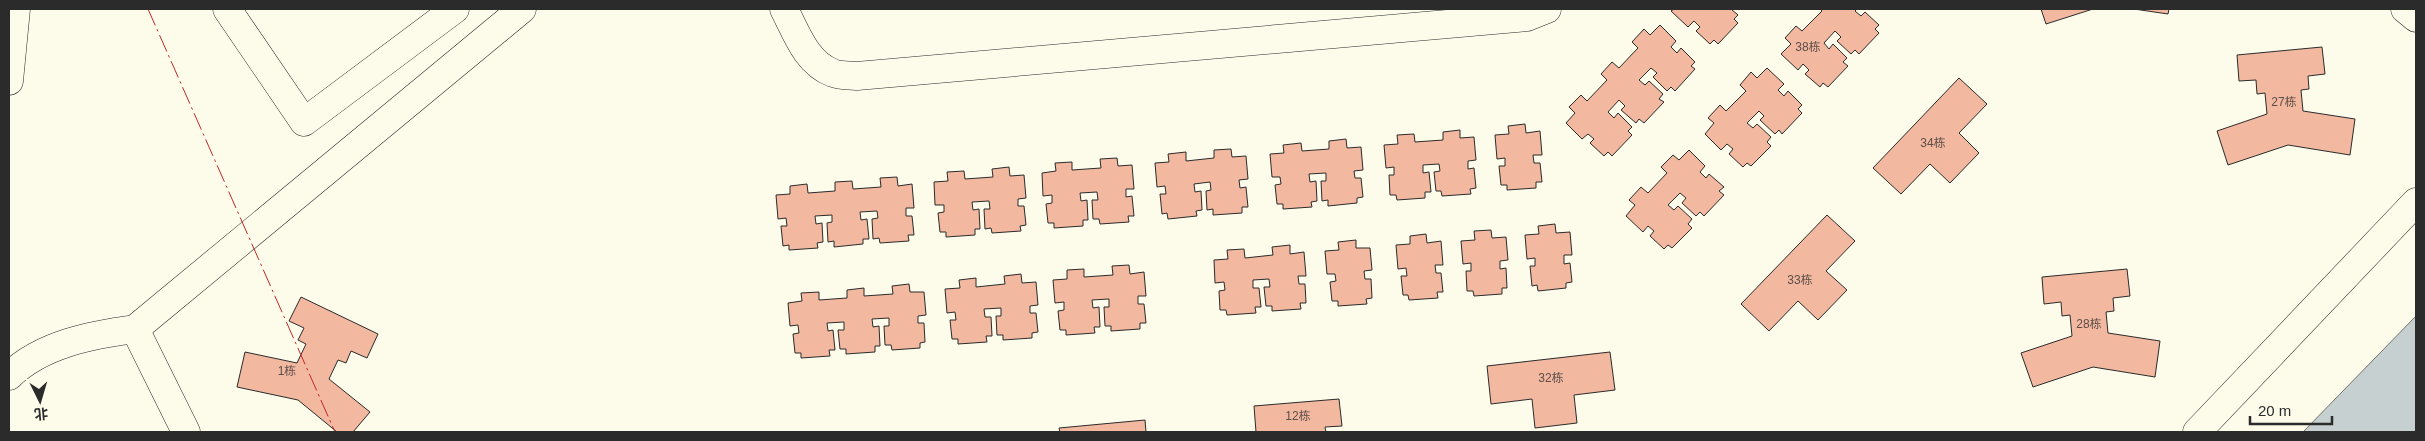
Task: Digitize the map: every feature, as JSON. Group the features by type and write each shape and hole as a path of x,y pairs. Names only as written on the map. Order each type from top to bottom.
{"lane":[{"path":"9,80 16,9"},
{"path":"227,9 304,122 455,9"},
{"path":"9,376 19,366 64,345 87,337 136,329 522,9"},
{"path":"784,9 801,43 814,61 833,73 856,76 1527,17 1547,9"},
{"path":"2405,9 2416,18"},
{"path":"2197,432 2416,202"},
{"path":"136,329 186,432"}],"shaded area":[{"path":"2416,316 2416,432 2303,432"}],"building":[{"path":"1674,9 1731,9 1738,15 1734,19 1738,23 1718,44 1714,40 1710,44 1696,31 1700,27 1694,21 1688,27 1671,11"},
{"path":"1820,9 1857,9 1855,11 1861,16 1865,12 1879,25 1875,29 1879,33 1859,54 1855,50 1851,54 1837,41 1841,37 1835,31 1824,43 1829,49 1833,44 1847,58 1843,62 1848,66 1828,87 1823,83 1820,87 1805,74 1809,70 1803,64 1798,70 1781,54 1791,44 1785,38 1796,26 1802,31 1822,11"},
{"path":"2041,9 2093,9 2046,24"},
{"path":"2134,9 2169,9 2168,14"},
{"path":"1660,25 1676,41 1671,47 1677,53 1681,48 1695,62 1691,66 1695,69 1675,91 1671,87 1667,91 1653,77 1657,73 1651,68 1639,80 1645,85 1649,81 1663,94 1659,99 1664,102 1644,123 1639,119 1636,123 1621,110 1625,106 1619,100 1608,112 1614,118 1618,113 1632,127 1628,131 1632,135 1612,156 1608,152 1604,156 1590,143 1594,139 1588,134 1582,139 1566,123 1575,113 1569,107 1581,95 1587,101 1607,80 1601,74 1612,62 1619,68 1638,48 1632,42 1644,29 1650,35"},
{"path":"2322,47 2325,74 2308,76 2309,89 2301,90 2303,111 2355,119 2350,155 2288,145 2228,165 2217,131 2267,114 2265,93 2257,94 2256,80 2239,81 2237,55"},
{"path":"1767,68 1784,84 1778,90 1784,96 1788,91 1802,105 1798,109 1802,113 1782,134 1779,130 1775,134 1760,120 1764,116 1759,111 1747,123 1753,128 1757,124 1771,137 1767,142 1771,146 1751,166 1747,163 1743,167 1729,154 1733,149 1727,144 1721,150 1705,134 1714,123 1708,118 1720,105 1726,111 1746,91 1740,85 1751,72 1757,78"},
{"path":"1959,78 1987,104 1959,133 1979,153 1950,183 1930,164 1901,194 1873,168"},
{"path":"1525,124 1526,133 1540,131 1542,155 1533,155 1534,163 1540,163 1542,182 1536,182 1536,188 1507,190 1507,185 1501,185 1499,166 1505,166 1505,158 1497,159 1495,135 1509,134 1508,126"},
{"path":"1460,130 1460,138 1474,137 1476,160 1468,161 1468,169 1474,168 1476,188 1470,189 1471,194 1442,196 1441,191 1436,191 1434,172 1440,171 1439,164 1423,165 1423,173 1429,172 1431,192 1425,192 1425,198 1397,200 1396,195 1390,195 1389,175 1394,175 1394,167 1386,168 1384,145 1398,144 1397,135 1414,134 1415,142 1443,140 1443,132"},
{"path":"1346,139 1347,148 1361,147 1363,170 1354,171 1355,178 1361,178 1363,197 1357,198 1357,203 1328,206 1328,200 1322,201 1321,181 1326,181 1326,173 1309,174 1310,182 1316,181 1317,201 1311,202 1312,207 1283,209 1283,204 1277,204 1275,185 1281,184 1280,177 1272,177 1270,154 1284,153 1283,145 1301,143 1302,151 1329,149 1329,141"},
{"path":"1231,149 1232,157 1246,156 1248,179 1239,180 1240,188 1246,187 1248,207 1242,207 1242,213 1213,215 1213,209 1207,210 1206,191 1211,190 1210,182 1194,184 1195,192 1201,191 1202,210 1196,211 1197,216 1168,219 1167,213 1162,214 1160,194 1166,194 1165,186 1157,187 1155,163 1169,162 1168,154 1186,152 1186,161 1214,158 1214,150"},
{"path":"1689,150 1705,166 1700,172 1706,178 1709,174 1724,187 1719,191 1724,195 1704,216 1700,212 1696,216 1682,203 1686,198 1680,193 1668,205 1674,210 1678,206 1692,219 1688,224 1692,228 1672,248 1668,245 1664,249 1650,236 1654,231 1648,226 1643,232 1626,216 1635,205 1629,200 1641,187 1648,193 1667,173 1661,167 1673,155 1679,160"},
{"path":"1117,158 1118,166 1132,165 1134,189 1126,189 1126,197 1132,196 1134,216 1128,216 1129,222 1100,224 1099,219 1093,219 1092,200 1098,200 1097,192 1080,193 1081,201 1087,200 1088,220 1083,220 1083,226 1054,228 1054,223 1048,223 1046,204 1052,203 1052,195 1043,196 1042,173 1056,171 1055,163 1072,162 1072,170 1101,168 1100,159"},
{"path":"1009,167 1010,176 1024,175 1026,198 1018,199 1018,206 1024,206 1026,225 1020,226 1021,231 992,233 991,228 985,229 984,209 990,209 989,201 972,202 973,210 979,209 980,229 975,229 975,235 946,237 946,232 940,232 938,213 944,212 944,205 935,205 934,182 948,181 947,172 964,171 965,179 993,177 992,169"},
{"path":"897,177 898,186 912,184 914,208 906,208 906,216 912,216 914,235 908,235 909,241 880,243 879,238 873,239 872,219 878,218 877,211 860,212 861,220 867,219 869,239 863,239 863,244 834,247 834,241 828,242 827,223 832,222 832,215 815,216 816,224 822,223 823,242 817,243 818,248 789,250 789,245 783,246 781,226 787,226 786,218 778,219 776,195 790,194 790,186 807,184 808,193 835,191 835,182 852,181 853,189 881,187 880,178"},
{"path":"1827,215 1855,241 1826,271 1847,290 1818,320 1798,301 1769,331 1741,304"},
{"path":"1555,224 1556,233 1570,232 1572,255 1564,255 1564,264 1570,263 1572,282 1566,283 1566,288 1538,291 1537,285 1532,286 1530,266 1535,266 1535,258 1527,259 1525,235 1539,234 1538,226"},
{"path":"1491,230 1492,238 1506,237 1508,260 1500,261 1500,269 1506,268 1507,288 1502,288 1502,294 1474,296 1473,291 1467,291 1466,271 1471,271 1471,263 1463,264 1461,241 1475,240 1474,231"},
{"path":"1426,234 1427,243 1441,241 1443,265 1435,265 1436,273 1441,273 1443,292 1437,292 1438,298 1409,300 1408,295 1403,295 1401,276 1407,276 1406,268 1398,269 1396,245 1410,244 1410,236"},
{"path":"1356,240 1356,248 1370,248 1372,270 1364,271 1365,279 1371,279 1372,298 1366,299 1367,304 1338,306 1338,301 1332,301 1330,282 1336,281 1335,274 1327,274 1325,251 1339,250 1338,242"},
{"path":"1290,245 1290,254 1304,252 1306,276 1298,276 1299,284 1305,284 1306,303 1300,303 1301,309 1272,311 1272,306 1266,306 1264,287 1270,287 1269,279 1253,280 1253,288 1259,288 1261,307 1255,307 1256,313 1227,315 1226,310 1220,310 1219,291 1225,290 1224,282 1215,283 1214,260 1228,259 1227,250 1244,249 1245,258 1273,255 1272,247"},
{"path":"1129,265 1130,274 1144,272 1146,296 1138,296 1138,304 1144,304 1146,323 1140,323 1140,329 1111,331 1111,326 1105,326 1104,307 1109,307 1109,299 1092,300 1093,308 1099,307 1100,327 1094,327 1095,333 1066,335 1066,330 1060,330 1058,311 1064,310 1064,302 1055,303 1053,280 1067,279 1067,270 1084,269 1084,277 1113,275 1112,266"},
{"path":"2127,269 2130,296 2113,298 2114,311 2106,312 2108,333 2160,341 2155,377 2093,367 2033,387 2021,353 2072,336 2070,315 2062,316 2061,302 2044,304 2042,277"},
{"path":"1021,274 1022,283 1036,282 1038,305 1030,306 1030,313 1036,313 1038,332 1032,333 1032,338 1003,340 1003,335 997,335 996,316 1001,316 1001,308 984,309 985,317 991,317 992,336 986,336 987,342 958,344 958,339 952,339 950,320 956,320 955,312 947,313 945,289 960,288 959,280 976,278 976,287 1005,284 1004,276"},
{"path":"909,284 910,292 924,292 926,315 918,316 918,323 924,323 925,342 920,343 920,348 892,350 891,345 885,345 884,326 889,326 889,318 872,319 873,327 879,326 880,346 875,346 875,352 846,354 846,349 840,349 838,330 844,330 844,322 827,323 828,331 833,330 835,350 829,350 830,356 801,358 801,353 795,353 793,334 799,333 798,325 790,326 788,303 802,301 801,293 819,292 819,300 847,298 847,290 864,288 864,296 893,294 892,286"},
{"path":"301,297 378,334 367,358 351,351 346,363 338,360 329,379 370,412 353,432 337,432 298,400 237,387 245,352 297,363 306,344 298,340 304,328 289,321"},
{"path":"1610,352 1615,390 1574,395 1577,423 1535,428 1532,399 1491,404 1487,366"},
{"path":"1339,399 1342,426 1325,427 1326,432 1256,432 1254,406"},
{"path":"1145,420 1146,432 1060,432 1059,428"}],"power":[{"path":"148,9 335,432"}]}
